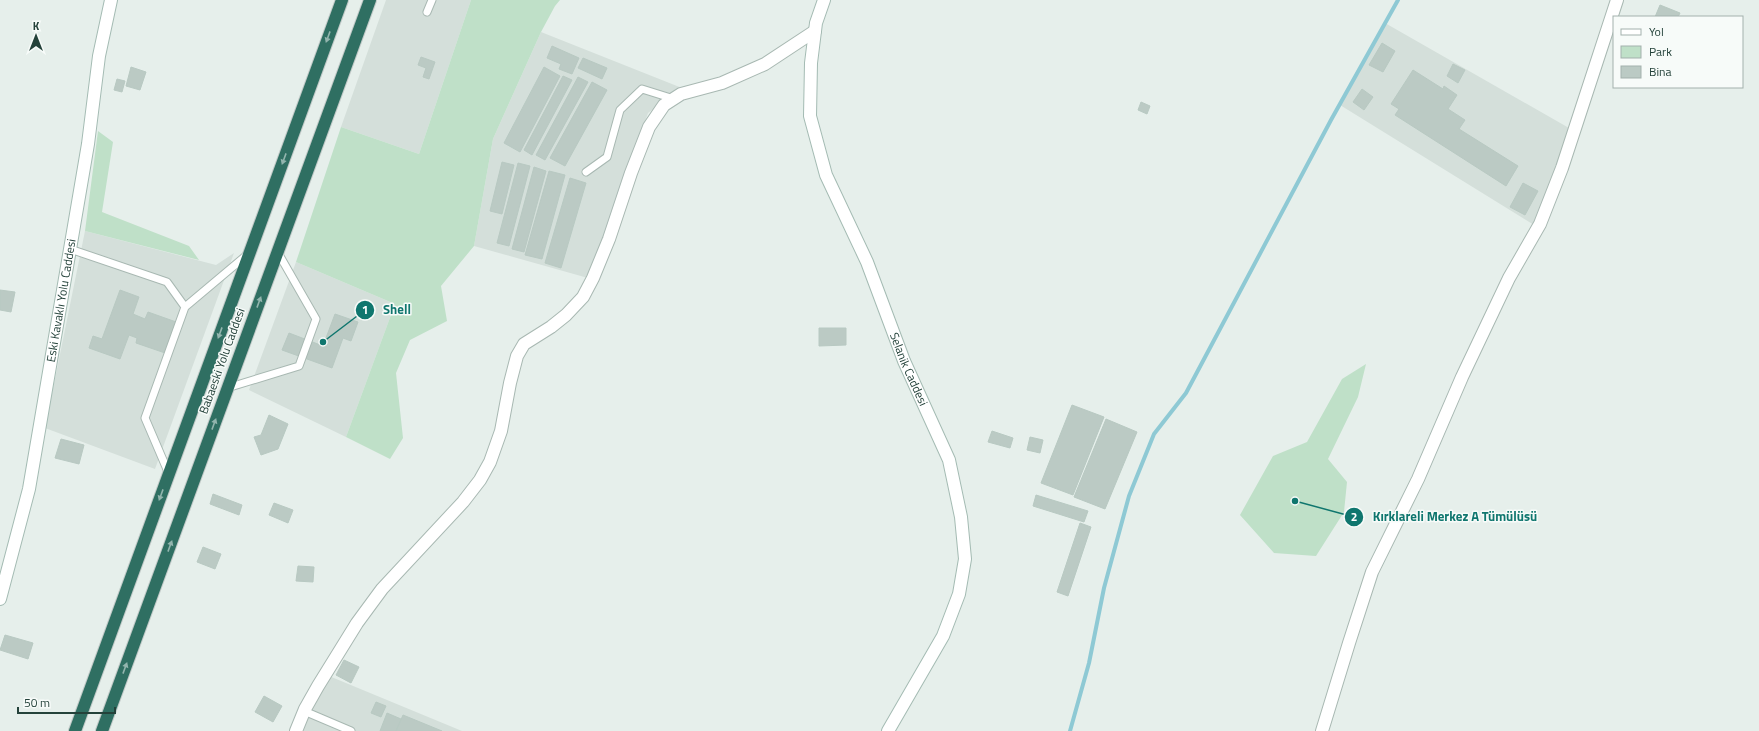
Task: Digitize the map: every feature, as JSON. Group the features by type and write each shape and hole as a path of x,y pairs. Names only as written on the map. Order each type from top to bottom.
{"highway":[{"name":"Babaeski Yolu Caddesi","path":"75,731 342,0"},
{"name":"Babaeski Yolu Caddesi","path":"102,731 370,0"}],"street":[{"name":"Eski Kavaklı Yolu Caddesi","path":"0,599 29,489 88,144 99,56 111,0"},
{"name":"Selanik Caddesi","path":"824,0 815,31 810,63 810,116 826,174 867,262 904,361 949,460 961,517 966,559 959,594 943,636 888,731"},
{"path":"1322,731 1372,572 1418,479 1462,377 1509,278 1540,224 1562,168 1617,0"},
{"path":"296,731 304,711 357,623 382,589 463,502 480,480 490,462 501,431 510,383 517,356 524,344 551,327 566,315 583,297 593,278 609,239 631,173 649,127 664,105 681,94 722,83 765,64 815,31"}],"lane":[{"path":"427,12 432,0"},
{"path":"586,172 607,157 620,110 642,90 674,98"},
{"path":"70,249 167,282 185,307"},
{"path":"227,388 299,366 316,319 277,251"},
{"path":"169,474 145,418 185,307 249,252"},
{"path":"304,711 351,731"}],"shaded area":[{"path":"386,0 471,0 419,154 341,127"},
{"path":"1385,23 1569,128 1557,170 1534,225 1340,105"},
{"path":"541,32 682,88 648,113 588,278 474,246 493,139"},
{"path":"85,231 216,265 234,253 155,469 45,428"},
{"path":"296,262 395,304 346,437 249,390"},
{"path":"329,676 462,731 300,731"}],"green space":[{"path":"471,0 560,0 555,6 541,32 493,139 474,246 441,286 447,321 410,340 396,373 403,438 390,459 346,437 395,304 296,262 341,127 419,154"},
{"path":"98,131 113,142 102,212 189,246 199,260 85,231"},
{"path":"1366,364 1358,397 1328,459 1347,482 1344,512 1316,556 1274,553 1240,515 1273,456 1307,442 1342,379"}],"building":[{"path":"1660,5 1680,13 1678,16 1655,16"},
{"path":"1382,43 1395,51 1383,72 1369,65"},
{"path":"552,46 579,58 572,74 559,69 561,64 547,58"},
{"path":"421,57 435,62 429,79 423,77 426,68 418,65"},
{"path":"583,58 607,68 602,79 578,68"},
{"path":"1453,64 1465,70 1458,83 1447,76"},
{"path":"131,67 146,72 140,90 126,86"},
{"path":"544,67 560,76 520,152 504,143"},
{"path":"1413,70 1443,89 1444,86 1457,95 1448,109 1465,120 1459,129 1518,166 1506,186 1395,115 1399,109 1391,104"},
{"path":"563,76 572,80 532,155 524,150"},
{"path":"578,77 588,82 545,160 536,155"},
{"path":"117,79 125,81 122,92 114,90"},
{"path":"592,82 607,90 565,166 550,158"},
{"path":"1362,89 1373,97 1364,110 1353,102"},
{"path":"1141,102 1150,106 1147,114 1138,110"},
{"path":"502,162 514,165 502,214 490,211"},
{"path":"518,163 530,166 509,246 497,243"},
{"path":"534,167 546,171 524,252 512,249"},
{"path":"549,171 565,175 542,259 525,255"},
{"path":"570,178 586,183 561,268 545,263"},
{"path":"1523,183 1538,191 1525,215 1510,207"},
{"path":"0,290 15,292 11,312 0,310"},
{"path":"120,290 139,297 133,314 145,319 148,312 179,323 168,354 136,343 137,338 129,335 120,359 89,348 93,336 102,339"},
{"path":"335,314 358,322 351,341 343,338 332,368 282,350 289,333 323,346"},
{"path":"819,328 846,328 846,345 819,346"},
{"path":"1072,405 1104,417 1073,495 1041,483"},
{"path":"269,415 288,424 278,449 261,455 254,437 261,435"},
{"path":"1106,419 1137,432 1105,509 1074,497"},
{"path":"992,431 1013,438 1010,448 988,442"},
{"path":"1030,437 1043,440 1040,453 1027,450"},
{"path":"61,439 84,445 79,464 55,458"},
{"path":"213,494 242,505 239,515 210,504"},
{"path":"1036,495 1088,511 1084,522 1033,506"},
{"path":"274,503 293,510 288,523 269,515"},
{"path":"1080,523 1091,527 1068,596 1057,592"},
{"path":"203,547 221,554 215,569 197,562"},
{"path":"298,566 314,567 313,582 296,581"},
{"path":"5,635 33,643 28,659 0,650"},
{"path":"344,660 359,667 351,683 336,675"},
{"path":"264,696 282,706 273,722 255,712"},
{"path":"376,702 386,706 381,717 371,713"},
{"path":"387,713 401,719 396,731 380,731"},
{"path":"403,715 442,731 396,731"}],"waterway":[{"path":"1070,731 1089,663 1104,588 1129,496 1154,434 1186,393 1331,120 1398,0"}],"place":[{"name":"Shell","path":"323,342"},
{"name":"Kırklareli Merkez A Tümülüsü","path":"1295,501"}]}
